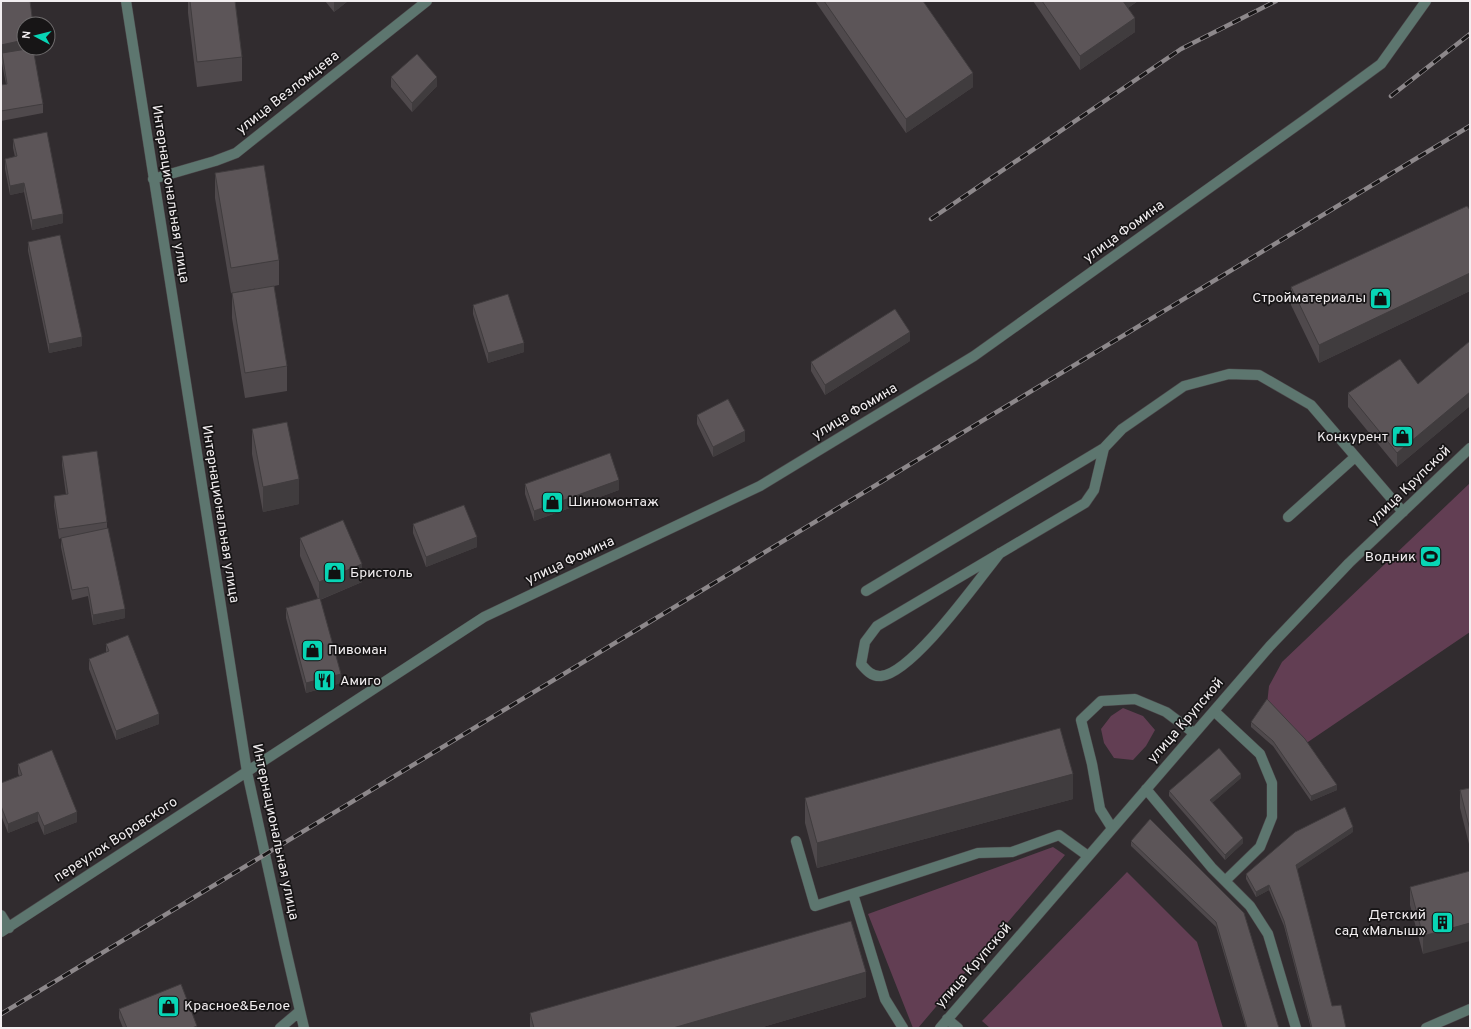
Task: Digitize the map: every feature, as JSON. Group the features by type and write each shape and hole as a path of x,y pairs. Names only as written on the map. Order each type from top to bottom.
{"street":[{"name":"Интернациональная улица","path":"126,1 247,772 304,1028"},
{"name":"улица Везломцева","path":"153,179 215,161 236,153 427,1"},
{"name":"улица Фомина","path":"247,772 484,617 760,486 974,356 1297,126 1381,64 1426,1"},
{"path":"866,591 1104,448 1122,429 1184,386 1229,374 1259,375 1311,405 1403,512"},
{"path":"1000,553 933,638 912,659 897,670 881,676 869,674 861,664 865,642 877,626 1000,553 1085,503 1094,490 1104,448"},
{"name":"улица Крупской","path":"940,1028 1270,646 1349,563 1470,448"},
{"path":"1288,517 1355,456"},
{"path":"1112,828 1100,809 1092,764 1081,720 1101,701 1135,699 1166,712 1194,733"},
{"path":"1214,711 1260,754 1272,782 1272,817 1260,847 1225,881"},
{"name":"переулок Воровского","path":"5,930 247,772"},
{"path":"1146,789 1212,868 1250,906 1268,934 1296,1028"},
{"path":"796,841 815,906 978,853 1012,852 1059,834 1088,856"},
{"path":"853,894 884,999 903,1028"},
{"path":"1,915 5,930"},
{"path":"1426,1028 1470,1009"},
{"path":"280,1028 300,1011"},
{"path":"947,1019 958,1028"}],"shaded area":[{"name":"Водник","path":"1470,483 1470,632 1305,744 1267,704 1269,686 1282,662"},
{"path":"1123,708 1143,716 1155,730 1146,746 1133,760 1114,758 1104,743 1101,729 1111,716"},
{"path":"1053,847 1065,855 918,1028 913,1028 868,914"},
{"path":"1127,872 1197,942 1223,1028 990,1028 982,1021"}],"building":[{"path":"1,1 30,1 32,16 16,16 16,42 1,45"},
{"path":"190,1 235,1 242,57 197,62"},
{"path":"824,1 923,1 973,73 906,119"},
{"path":"1042,1 1123,1 1135,18 1080,56"},
{"path":"16,51 16,56 34,56 43,104 1,111 1,85 7,84 2,53"},
{"path":"417,54 437,77 412,103 391,77"},
{"path":"47,132 63,214 32,220 24,183 10,186 5,159 17,156 13,139"},
{"path":"264,165 279,260 231,268 215,173"},
{"name":"Стройматериалы","path":"1467,206 1470,210 1470,273 1319,345 1291,287"},
{"path":"60,235 82,337 49,344 28,242"},
{"path":"274,286 287,366 245,373 232,293"},
{"path":"508,294 524,343 488,353 473,305"},
{"path":"895,309 910,332 825,385 811,362"},
{"name":"Конкурент","path":"1470,341 1470,392 1397,453 1348,393 1400,359 1418,384"},
{"path":"728,399 745,431 713,447 697,415"},
{"path":"287,422 299,479 263,487 252,429"},
{"path":"97,451 107,522 59,529 54,496 68,494 62,456"},
{"path":"610,453 619,480 534,511 525,484"},
{"path":"464,505 477,537 426,557 413,524"},
{"path":"343,520 362,564 319,582 300,538"},
{"path":"108,528 125,609 93,615 88,587 72,590 61,538"},
{"name":"Пивоман","path":"320,598 341,674 306,683 286,608"},
{"path":"128,635 159,714 116,731 89,659 109,651 106,644"},
{"path":"1267,699 1305,739 1337,785 1311,796 1273,741 1251,722"},
{"path":"1060,728 1073,774 817,843 805,798"},
{"path":"1219,748 1241,774 1210,800 1243,838 1225,855 1169,791"},
{"path":"52,750 77,812 44,826 38,812 8,824 1,806 1,783 22,775 18,764"},
{"path":"1470,788 1470,830 1460,790"},
{"path":"1345,807 1353,827 1296,865 1332,1006 1341,1005 1346,1028 1312,1028 1284,921 1269,885 1256,892 1246,874 1295,832"},
{"path":"1150,819 1244,913 1279,1028 1247,1028 1216,922 1131,841"},
{"name":"Детский сад «Малыш»","path":"1470,871 1470,923 1423,936 1410,887"},
{"path":"851,921 866,972 673,1028 534,1028 530,1013"},
{"name":"Красное&Белое","path":"181,984 197,1026 192,1028 127,1028 119,1009"}],"railway":[{"path":"931,219 1181,49 1276,1"},
{"path":"1391,96 1470,34"},
{"path":"1,1014 1470,126"}],"place":[{"name":"Стройматериалы","path":"1381,298"},
{"name":"Конкурент","path":"1403,437"},
{"name":"Шиномонтаж","path":"552,502"},
{"name":"Водник","path":"1431,557"},
{"name":"Бристоль","path":"335,573"},
{"name":"Пивоман","path":"313,650"},
{"name":"Амиго","path":"324,681"},
{"name":"Детский сад «Малыш»","path":"1442,923"},
{"name":"Красное&Белое","path":"168,1006"}]}
